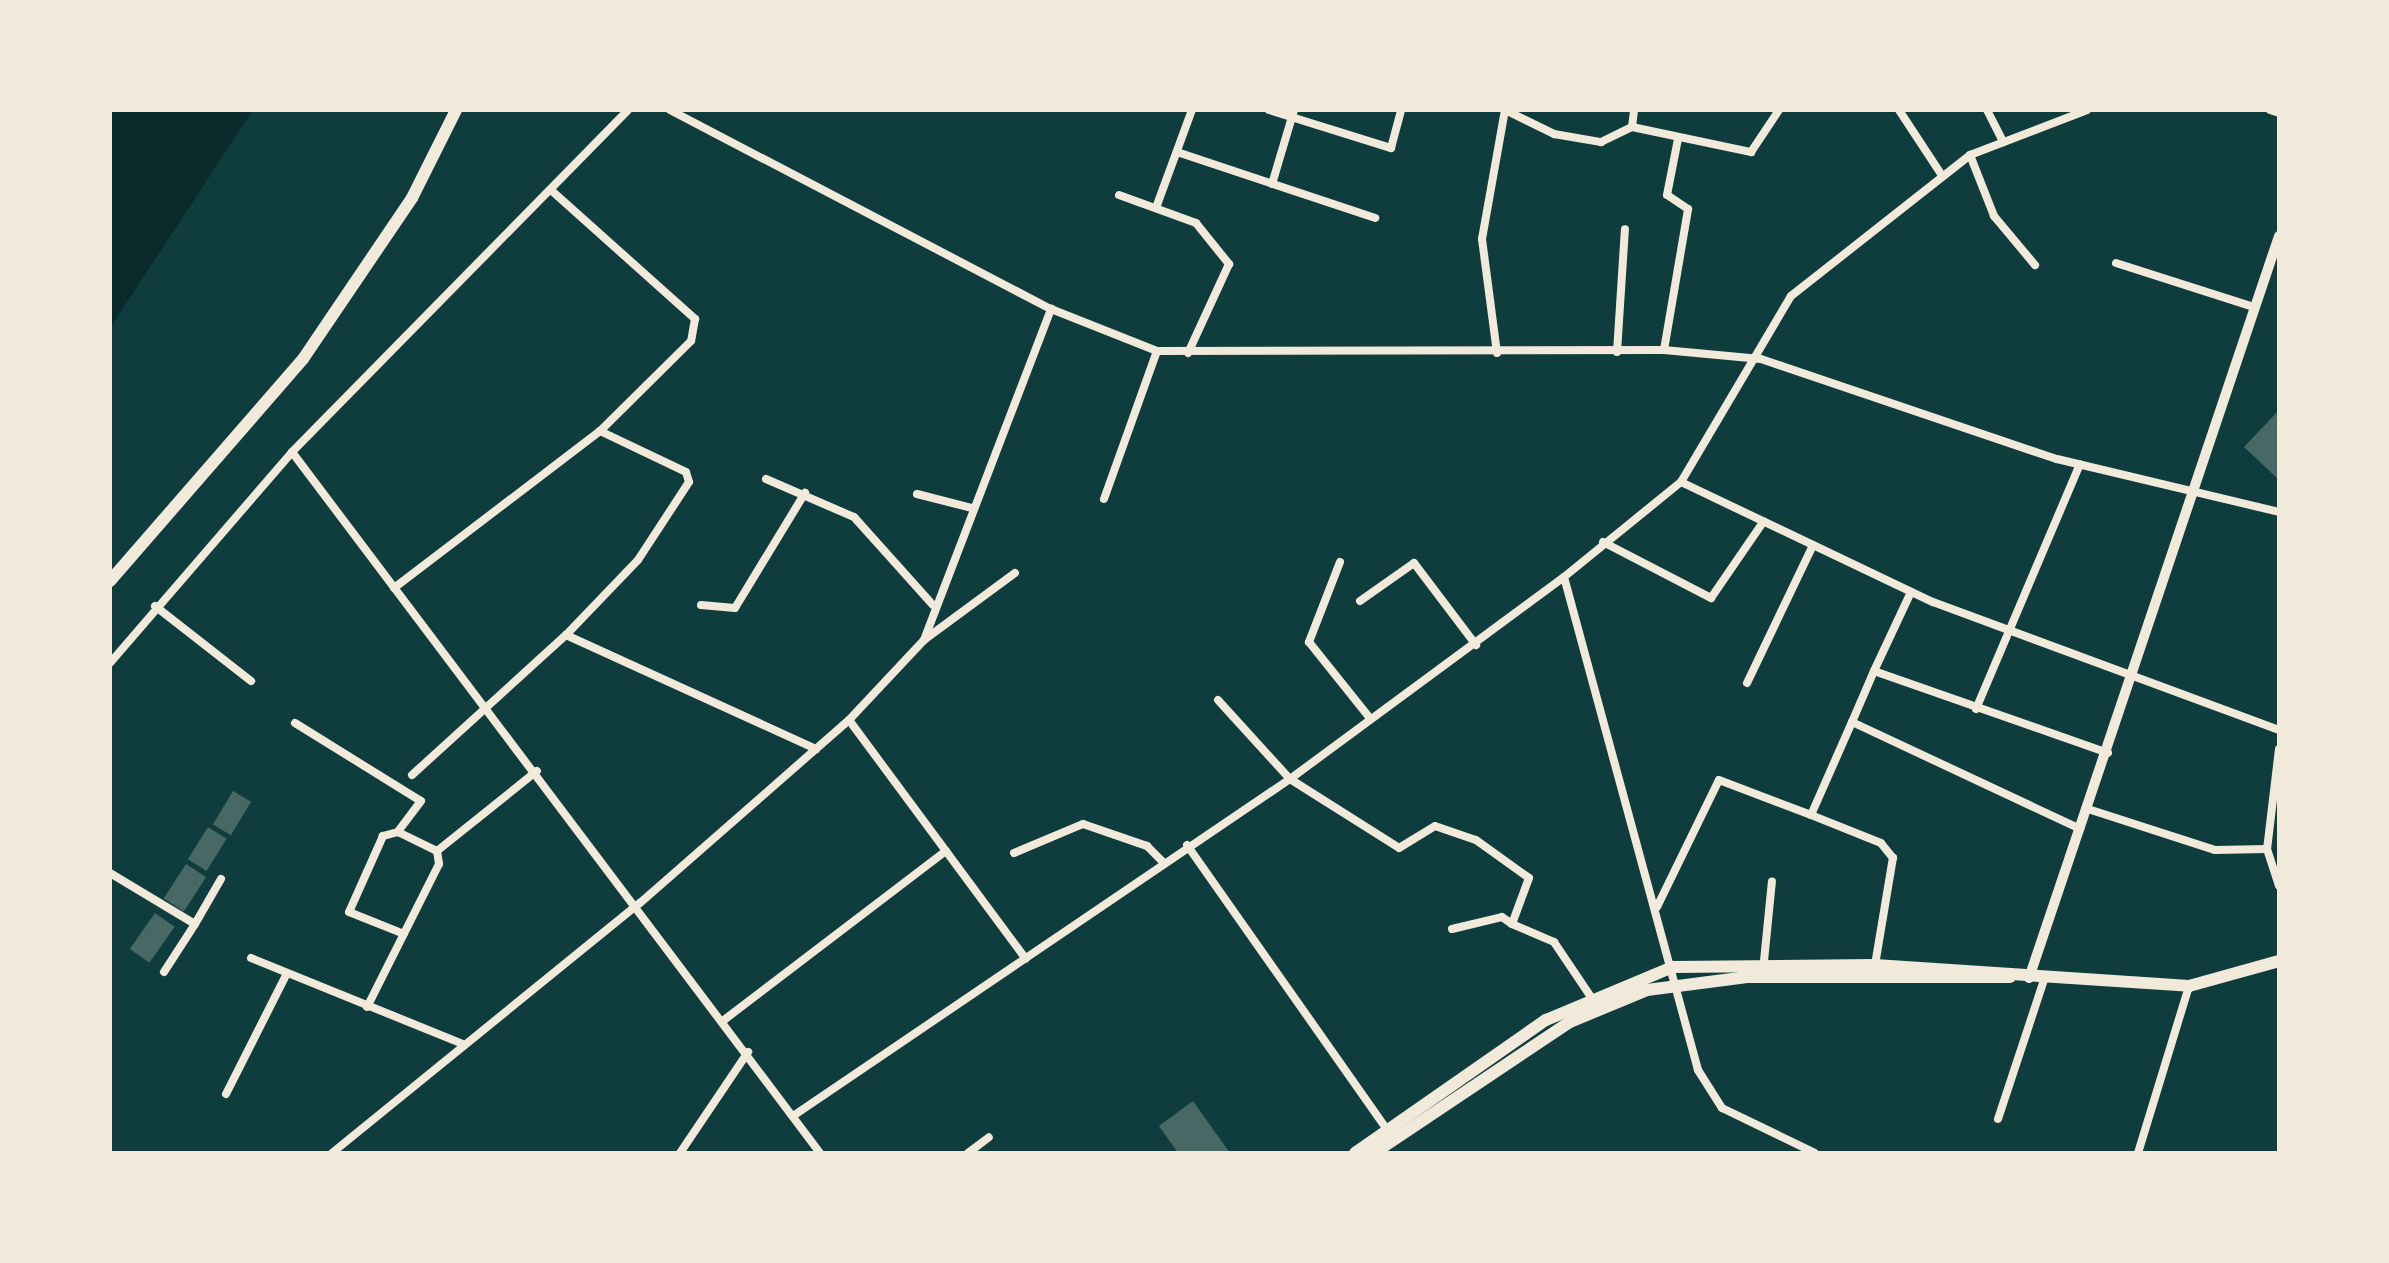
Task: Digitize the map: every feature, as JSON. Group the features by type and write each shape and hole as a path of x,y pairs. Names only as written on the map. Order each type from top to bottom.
{"main road":[{"path":"110,581 303,358 412,198 456,110"},
{"path":"1355,1153 1590,997 1673,967 1764,961 1875,965 2189,986 2279,961"},
{"path":"1374,1153 1570,1022 1679,984 1987,984 2013,976"}],"street":[{"path":"110,663 155,606 292,452 628,110"},
{"path":"670,110 1051,309 1156,350 1664,350 1761,360 2080,464 2279,512"},
{"path":"1157,206 1192,110"},
{"path":"1269,110 1293,114 1391,148 1401,110"},
{"path":"1498,353 1482,239 1505,110 1600,142 1632,127 1678,140 1751,152 1780,110"},
{"path":"1632,127 1634,110"},
{"path":"1898,110 1945,172"},
{"path":"1987,110 2003,142"},
{"path":"794,1116 1187,845 1290,779 1369,717 1476,644 1564,577 1680,482 1761,360 1791,296 1968,156 2086,110"},
{"path":"2270,110 2279,113"},
{"path":"1272,184 1293,114"},
{"path":"1664,350 1688,209 1666,195 1678,140"},
{"path":"1177,152 1374,218"},
{"path":"1968,156 1994,216 2035,264"},
{"path":"394,588 600,431 691,341 695,319 552,191"},
{"path":"1119,195 1157,206 1200,226 1229,264 1188,353"},
{"path":"1617,352 1625,228"},
{"path":"2029,978 2108,754 2192,488 2279,236"},
{"path":"2116,263 2254,307"},
{"path":"924,640 934,604 1051,309"},
{"path":"1104,498 1156,350"},
{"path":"412,775 485,704 566,634 638,560 689,482 686,472 600,431"},
{"path":"292,452 640,902 820,1153"},
{"path":"1976,709 2005,630 2080,464"},
{"path":"766,479 804,493 867,527 934,604"},
{"path":"1680,482 1911,592 2279,730"},
{"path":"701,605 734,608 804,493"},
{"path":"916,494 972,508"},
{"path":"1603,542 1711,598 1764,521"},
{"path":"1747,683 1813,545"},
{"path":"1340,562 1309,642 1369,717"},
{"path":"1360,600 1414,564 1476,644"},
{"path":"332,1153 640,902 849,720 924,640 1015,573"},
{"path":"1564,577 1708,1092 1742,1120 1815,1153"},
{"path":"1811,816 1911,592"},
{"path":"155,606 251,681"},
{"path":"566,634 816,749"},
{"path":"1874,671 2108,754"},
{"path":"1218,700 1290,779 1399,848 1430,825 1490,848 1529,878 1512,924"},
{"path":"849,720 1026,959"},
{"path":"1852,722 2080,830"},
{"path":"295,723 421,801 398,832 383,836 349,912 404,934"},
{"path":"2279,749 2267,849 2279,886"},
{"path":"367,1007 404,934 437,851 536,772"},
{"path":"1657,907 1718,780 1881,843 1892,858 1875,965"},
{"path":"2088,810 2215,850 2267,849"},
{"path":"1014,852 1083,824 1147,846 1164,863"},
{"path":"398,832 437,851"},
{"path":"1187,845 1387,1130"},
{"path":"724,1020 946,851"},
{"path":"110,873 195,924"},
{"path":"164,972 221,880"},
{"path":"1764,961 1772,881"},
{"path":"1452,929 1502,917 1560,948 1590,997"},
{"path":"250,958 463,1044"},
{"path":"226,1094 286,975"},
{"path":"1998,1119 2045,977"},
{"path":"2138,1153 2189,986"},
{"path":"680,1153 748,1052"},
{"path":"968,1153 989,1137"}],"water":[{"path":"110,110 253,110 110,328"}],"building":[{"path":"2279,410 2279,480 2244,447"},
{"path":"233,791 251,802 231,835 213,824"},
{"path":"208,827 227,839 207,871 188,859"},
{"path":"186,864 206,877 184,911 164,898"},
{"path":"155,913 175,927 149,963 130,949"},
{"path":"1193,1101 1230,1153 1178,1153 1159,1126"}]}
